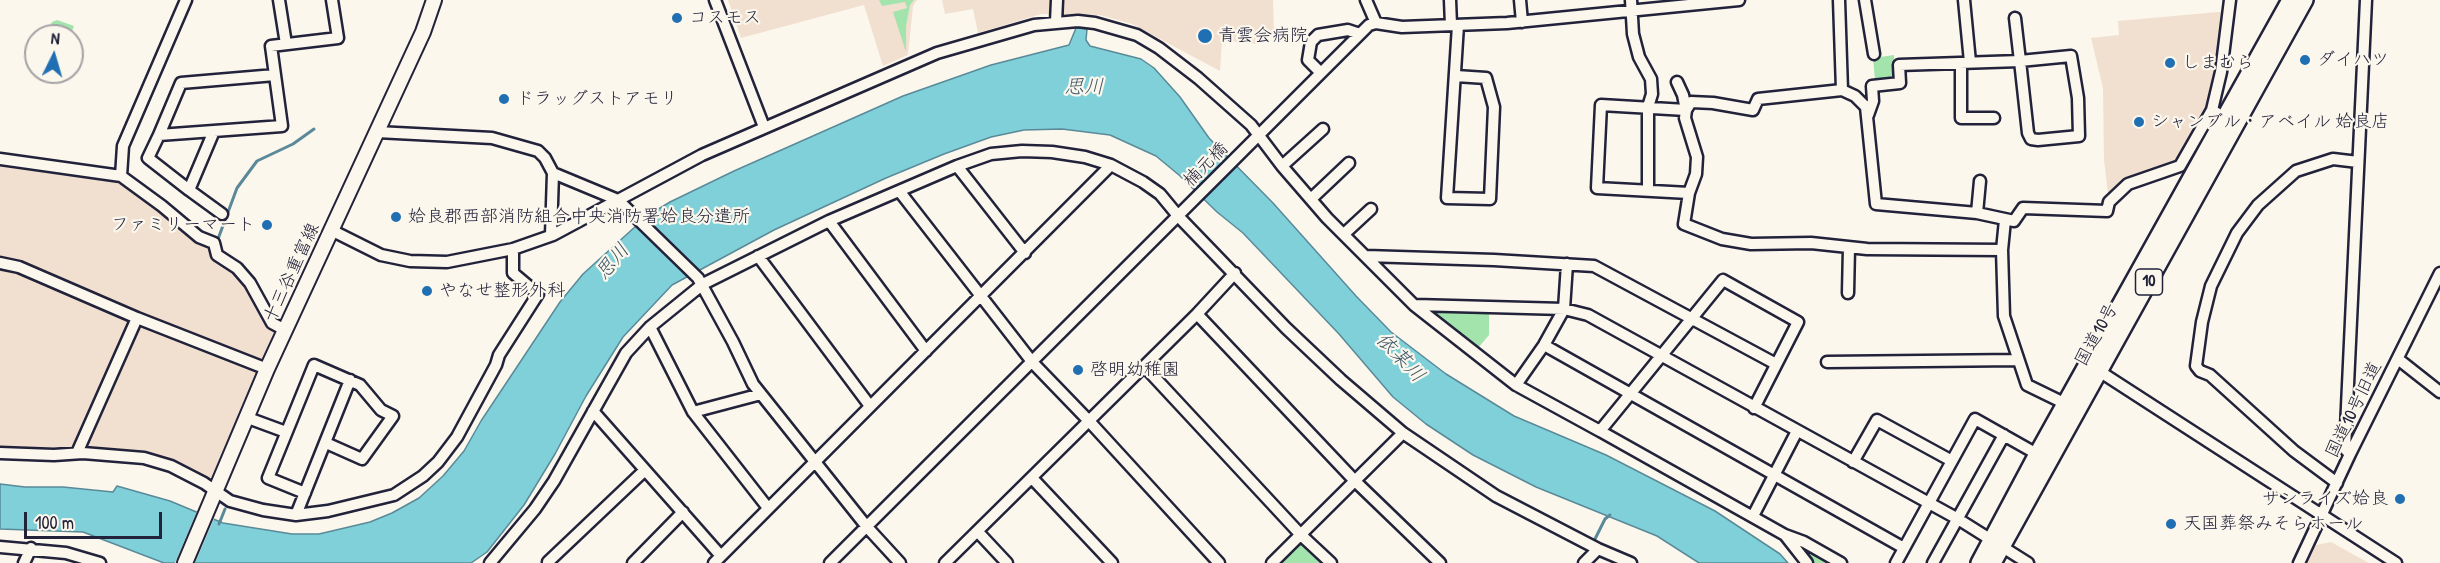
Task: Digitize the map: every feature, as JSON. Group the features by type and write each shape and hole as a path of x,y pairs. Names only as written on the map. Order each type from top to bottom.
{"highway":[{"name":"国道10号","path":"1993,563 1997,542 2037,454 2066,404 2218,114 2290,0"},
{"name":"国道10号","path":"1979,563 1997,542 2099,371 2305,0"}],"main road":[{"name":"十三谷重富線","path":"185,563 267,369 423,32 434,0"}],"street":[{"path":"121,176 123,146 186,0"},
{"path":"279,0 286,44"},
{"path":"159,135 282,126 271,46 338,38 332,0"},
{"path":"715,0 764,128"},
{"path":"1056,22 1058,0"},
{"path":"1366,0 1376,23 1402,27 1522,22 1631,5 1739,0"},
{"path":"1450,0 1454,25 1456,76 1447,198 1490,199 1494,107 1486,78 1456,76"},
{"path":"1520,0 1522,22"},
{"path":"1839,0 1842,90"},
{"path":"1865,0 1874,54"},
{"path":"1964,0 1966,62 1960,118 1994,118"},
{"path":"1686,110 1691,102 1713,103 1753,110 1758,99 1842,90 1863,101 1866,106 1876,204 1977,213 2014,221 2023,208 2108,211 2109,202 2127,184 2180,166 2218,114 2230,0"},
{"path":"2350,454 2345,449 2366,0"},
{"path":"1631,5 1633,34 1639,57 1651,79 1652,94 1648,107 1648,189"},
{"path":"1868,117 1873,101 1872,86 1900,83 1899,65 2020,61 2071,56 2078,98 2079,136 2031,139 2028,133 2020,61 2014,18"},
{"path":"331,231 381,255 410,261 447,262 513,249 552,235 621,203 667,172 937,53 1034,25 1077,21 1095,23 1137,35 1159,48 1198,78 1414,305 1516,385 1785,535 1804,542 1841,563"},
{"name":"楠元橋","path":"830,563 1033,363 1369,25 1376,23"},
{"path":"1321,74 1308,60 1311,42 1318,35 1335,30 1348,30 1360,34"},
{"path":"222,214 148,158 181,83 274,75"},
{"path":"1677,82 1683,95 1685,118 1697,157 1696,174 1689,193 1684,224 1702,232 1751,244 1811,243 1849,248 2002,250"},
{"path":"1686,110 1601,105 1597,188 1689,193"},
{"path":"1281,166 1323,129"},
{"path":"189,190 214,131"},
{"path":"377,132 492,138 538,151 545,158 553,173 552,235"},
{"path":"490,563 535,510 554,481 626,353 650,327 700,281 829,221 957,166 991,154 1022,151 1052,152 1085,157 1111,165 1143,182 1181,214 1286,328 1333,373 1402,433 1496,496 1598,549 1631,563"},
{"path":"0,159 121,176 199,237 214,243 217,255 237,268 250,283 272,323 285,330"},
{"path":"2337,483 2294,451 2210,375 2200,371 2196,366 2202,322 2211,286 2237,233 2258,205 2296,171 2333,159 2358,162"},
{"path":"1311,199 1349,163"},
{"path":"592,411 683,512 717,559 1111,165"},
{"path":"957,166 1025,253"},
{"path":"553,173 621,203 700,281 753,384 867,527 900,563"},
{"path":"1977,213 1980,181"},
{"path":"900,192 1033,363 1219,563"},
{"path":"1344,234 1371,209"},
{"path":"2005,220 2002,250 2004,316 2018,360 2027,385 2066,404"},
{"path":"829,221 926,351"},
{"path":"1848,292 1849,248"},
{"path":"0,453 54,456 77,453 144,458 171,466 214,496 263,510 296,515 328,511 394,495 423,476 438,462 457,437 496,365 499,355 538,294 513,273 513,249"},
{"path":"758,256 870,406"},
{"path":"1366,256 1594,266 1776,364"},
{"path":"0,263 19,267 137,318 267,369"},
{"path":"1516,385 1544,345 1564,309 1567,264"},
{"path":"945,563 1197,314 1235,273"},
{"name":"国道10号旧道","path":"2299,563 2440,273"},
{"path":"1600,431 1723,280 1798,322 1754,408"},
{"path":"1414,305 1564,309 1588,315 1958,519 2028,563"},
{"path":"1197,314 1355,481 1440,563"},
{"path":"77,453 137,318"},
{"path":"650,327 693,412 768,508"},
{"path":"1544,345 1904,548"},
{"path":"2398,359 2440,392"},
{"path":"1827,362 2018,360"},
{"path":"305,493 268,478 314,365 360,384 381,410 393,416 362,459 326,443"},
{"path":"1144,366 1301,535 1331,563"},
{"path":"2099,371 2396,563"},
{"path":"296,515 351,380"},
{"path":"693,412 761,394"},
{"path":"248,418 286,432"},
{"path":"1896,563 1975,419 2037,454"},
{"path":"1853,462 1877,420 1952,461"},
{"path":"1753,516 1797,431"},
{"path":"1272,563 1402,433"},
{"path":"1933,563 2004,435"},
{"path":"546,563 645,470"},
{"path":"1032,478 1112,563"},
{"path":"633,563 683,512"},
{"path":"978,532 1007,563"},
{"path":"1785,535 1807,563"},
{"path":"0,547 66,553 100,563"},
{"path":"24,563 31,549"},
{"path":"1584,563 1598,549"}],"shaded area":[{"path":"728,0 917,0 913,6 908,55 883,66 864,5 741,38"},
{"name":"青雲会病院","path":"942,0 1273,0 1274,37 1256,35 1256,44 1222,40 1220,71 1132,24 1100,15 1041,14 978,33 973,9 945,14"},
{"path":"2229,11 2212,110 2180,166 2128,184 2109,202 2104,160 2103,88 2091,38 2119,35 2118,21"},
{"path":"0,159 121,176 214,243 217,255 237,268 272,323 285,330 216,492 144,458 0,453"},
{"path":"2331,542 2369,563 2307,563 2316,545"}],"green space":[{"path":"879,0 914,0 910,5 906,26 906,52 893,12 907,8 905,2 882,6"},
{"path":"57,20 68,24 51,24"},
{"path":"1894,55 1895,79 1875,80 1873,58"},
{"path":"1430,309 1489,311 1489,335 1478,348"},
{"path":"1303,541 1326,563 1281,563"},
{"path":"1803,545 1834,563 1812,563 1800,548"}],"water":[{"name":"思川","path":"1076,28 1087,29 1086,40 1090,46 1141,59 1154,68 1180,97 1209,138 1273,203 1356,296 1391,332 1446,374 1514,416 1606,455 1715,511 1780,554 1788,563 1699,563 1657,536 1536,487 1473,455 1426,424 1393,397 1339,334 1243,233 1156,156 1110,135 1062,129 1024,130 991,137 944,154 774,230 672,285 623,337 586,396 524,505 487,552 471,563 164,563 83,532 0,529 0,484 113,492 117,486 170,501 223,523 292,534 319,534 370,522 392,513 419,498 443,476 464,451 481,421 560,302 583,274 647,216 670,202 734,171 903,96 991,65 1069,45"}],"pier":[{"path":"198,509 215,516 195,563 175,563"}],"waterway":[{"path":"218,239 237,188 257,161 293,144 314,129"},
{"path":"219,524 225,509"},
{"path":"1594,541 1605,519 1610,515"}],"place":[{"name":"コスモス","path":"677,18"},
{"name":"青雲会病院","path":"1205,36"},
{"name":"ダイハツ","path":"2305,60"},
{"name":"しまむら","path":"2170,63"},
{"name":"ドラッグストアモリ","path":"504,99"},
{"name":"シャンブル・アベイル 姶良店","path":"2139,122"},
{"name":"姶良郡西部消防組合中央消防署姶良分遣所","path":"396,217"},
{"name":"ファミリーマート","path":"267,225"},
{"name":"やなせ整形外科","path":"427,291"},
{"name":"啓明幼稚園","path":"1078,370"},
{"name":"サンライズ姶良","path":"2400,499"},
{"name":"天国葬祭みそらホール","path":"2171,524"}],"water label":[{"name":"依某川","path":"1400,358"}]}
